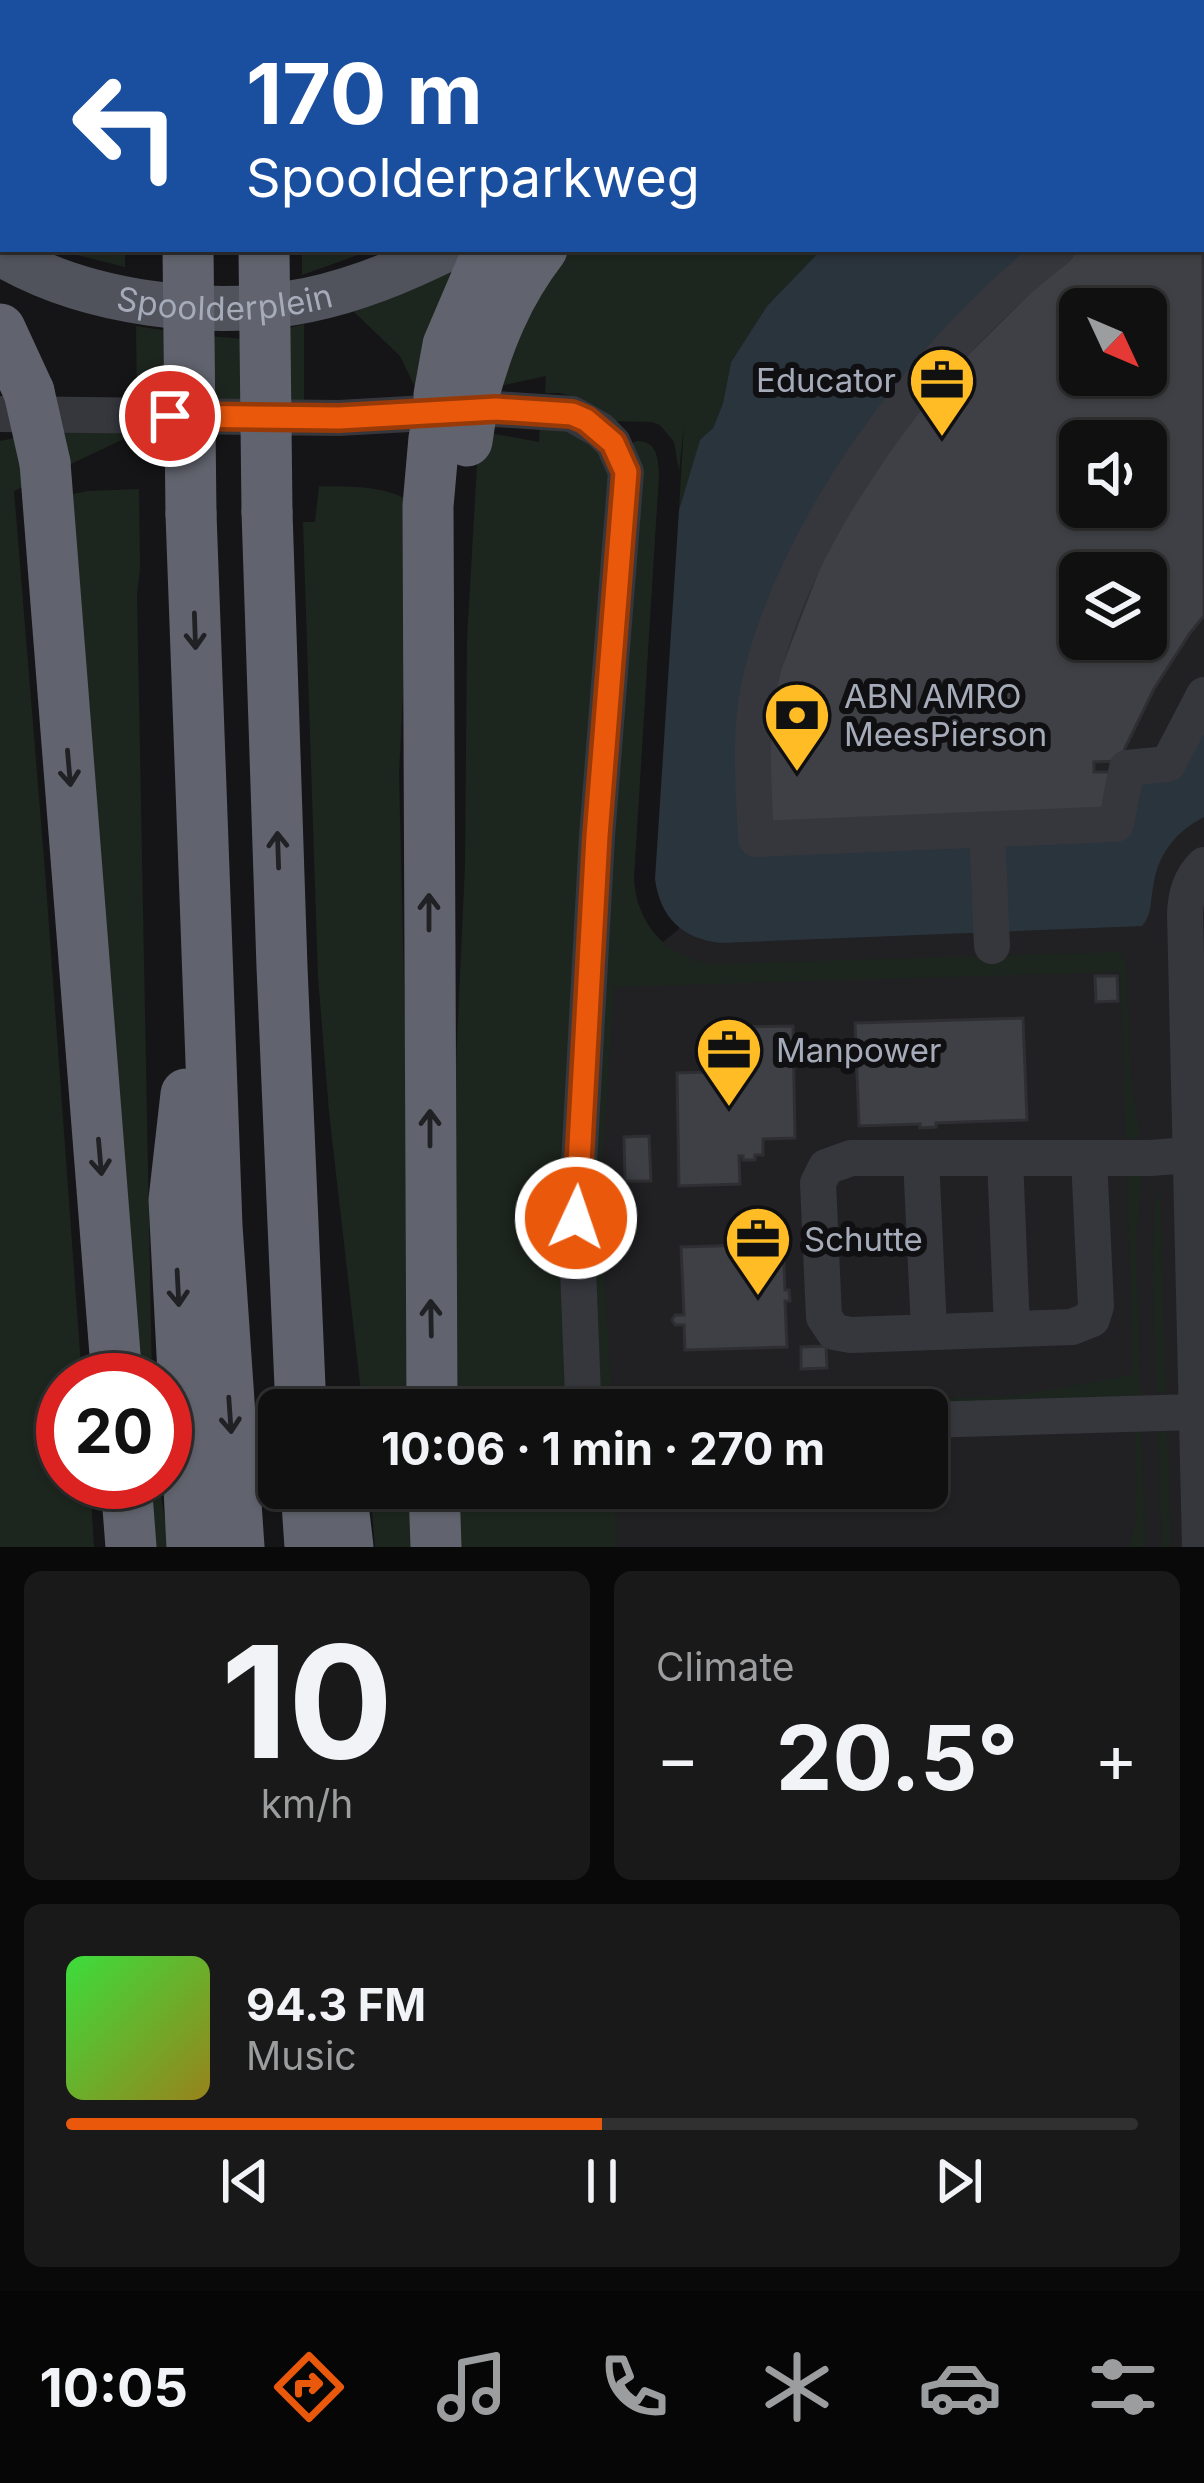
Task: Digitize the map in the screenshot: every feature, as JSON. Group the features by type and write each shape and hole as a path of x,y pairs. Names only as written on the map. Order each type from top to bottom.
{"highway":[{"path":"188,252 191,514 217,1226 238,1547"},
{"path":"264,252 267,512 300,1389"},
{"path":"454,417 448,345 488,252"},
{"path":"432,1389 428,506 454,417 502,310 540,252"},
{"path":"0,328 15,403 45,463 116,1353"},
{"path":"192,1547 175,1200 206,921"},
{"path":"282,967 330,1389"},
{"path":"127,1509 130,1547"},
{"path":"307,1509 310,1547"},
{"path":"343,1509 348,1547"},
{"path":"435,1509 436,1547"}],"main road":[{"name":"Spoolderplein","path":"0,253 83,288 156,304 231,309 305,301 377,281 440,252"}],"street":[{"path":"1053,252 964,333 902,405 850,477 803,564 776,623 758,691 756,838 987,834 1116,824 1127,768 1168,764 1204,695"},
{"path":"15,403 339,418 496,409 572,414 613,443 626,472 597,836 576,1218 583,1389"},
{"path":"987,834 992,941"},
{"path":"1200,1547 1200,1371 1189,1155 1185,913 1186,894 1204,865"},
{"path":"1089,1158 1096,1306 1092,1319 1072,1328 851,1335 834,1332 824,1317 818,1184 826,1166 851,1158 1189,1155"},
{"path":"921,1158 929,1330"},
{"path":"1005,1158 1012,1329"},
{"path":"948,1420 1198,1422"}],"shaded area":[{"path":"65,252 125,252 125,267"},
{"path":"302,252 367,252 302,275"},
{"path":"554,252 819,252 767,306 731,362 723,403 713,428 700,441 679,510 684,425 679,471 674,442 660,425 613,421 581,399 545,393 546,376 495,387"},
{"path":"819,252 1035,252 792,563 749,851 1134,771 1204,714 1204,817 1176,837 1163,855 1142,926 721,943 695,937 668,915 655,879 679,510 700,440 713,428 723,403 731,362 767,306"},
{"path":"1204,252 1204,1547 590,1547 591,1509 948,1509 948,1389 592,1389 596,1191 611,984 679,929 845,383 1059,303 1059,396 1167,396 1167,288 1099,288"},
{"path":"448,268 453,273 415,387 400,356 353,311"},
{"path":"304,324 304,400 137,398 136,326 246,339"},
{"path":"206,400 14,491 80,1353 36,1353 36,1509 92,1509 94,1547 0,1547 0,441"},
{"path":"540,425 585,436 609,467 573,1389 456,1389 455,1084 465,866 467,639 479,431 539,442"},
{"path":"637,441 652,447 659,474 634,878 648,925 669,947 715,964 1120,952 1126,963 1131,1080 1140,1137 1126,1139 1120,972 614,987 600,1196 611,1389 597,1389 589,1218 630,444"},
{"path":"319,486 374,489 404,498 407,615 399,773 414,1389 361,1389 329,1112 318,977 303,522 315,522"},
{"path":"139,489 151,1353 126,1353 63,496"},
{"path":"1127,1170 1142,1173 1136,1241 1140,1399 948,1407 948,1398 1013,1396 1133,1375"},
{"path":"1159,1188 1166,1392 1157,1393 1153,1266"},
{"path":"1135,1425 1141,1427 1146,1547 1129,1547 1137,1516"},
{"path":"1158,1432 1167,1433 1171,1547 1162,1547"},
{"path":"137,1509 163,1509 169,1547 140,1547"},
{"path":"372,1509 416,1509 417,1547 375,1547"},
{"path":"458,1509 615,1509 616,1547 459,1547"}],"building":[{"path":"1070,252 1203,252 1204,616 1154,689 1122,761 1094,762 1094,772 1119,772 1109,817 771,828 768,735 775,681 829,541 925,396"},
{"path":"1095,976 1117,976 1118,1001 1096,1002"},
{"path":"1023,1018 1027,1120 936,1123 936,1127 920,1128 920,1124 859,1126 855,1023"},
{"path":"793,1026 795,1138 763,1139 763,1155 755,1155 755,1160 739,1156 740,1184 679,1186 677,1073 709,1072 709,1063 733,1062 732,1027"},
{"path":"649,1136 651,1181 625,1181 624,1137"},
{"path":"783,1244 785,1290 789,1290 790,1301 785,1301 787,1347 685,1350 684,1325 672,1320 684,1315 681,1247"},
{"path":"826,1346 827,1368 801,1369 801,1347"}],"place":[{"name":"Educator","path":"942,439"},
{"name":"ABN AMRO MeesPierson","path":"797,774"},
{"name":"Manpower","path":"729,1109"},
{"name":"Schutte","path":"758,1298"}],"route":[{"path":"170,416 339,418 496,409 572,414 613,443 626,472 597,836 576,1218"}]}
